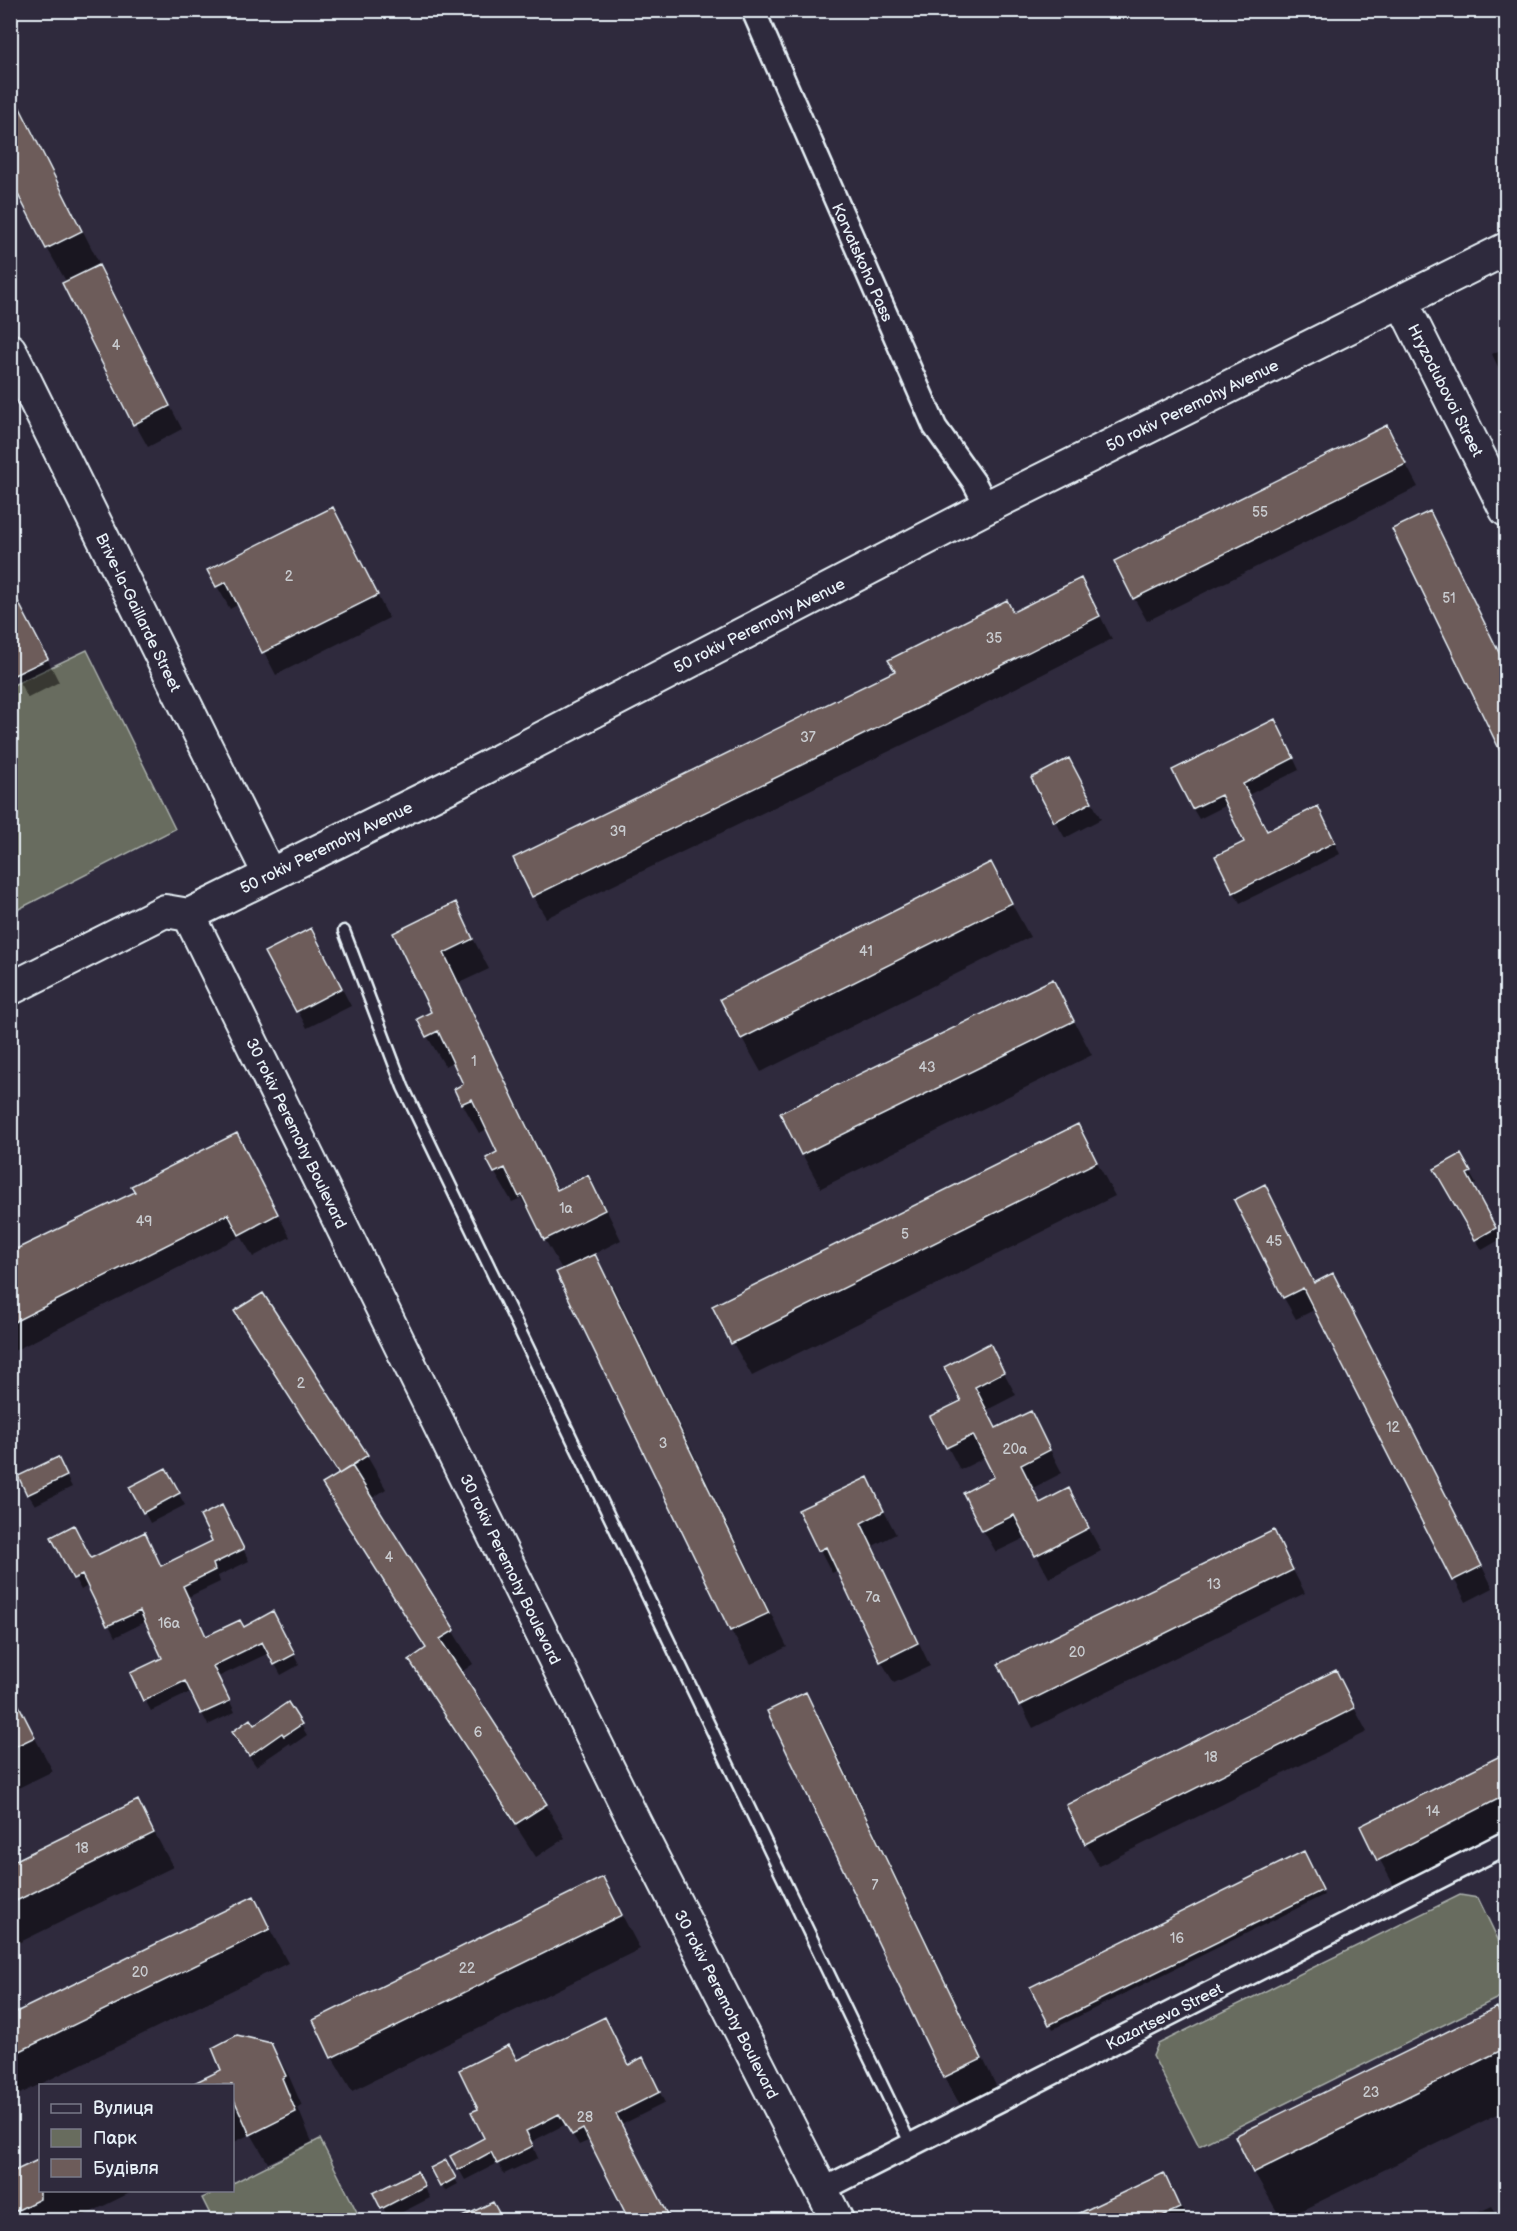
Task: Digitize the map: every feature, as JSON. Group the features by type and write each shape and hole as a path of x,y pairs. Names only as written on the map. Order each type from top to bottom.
{"main road":[{"name":"50 rokiv Peremohy Avenue","path":"10,989 165,911 189,915 452,785 987,507 1506,249"},
{"name":"Hryzodubovoi Street","path":"1402,302 1506,510"},
{"name":"Brive-la-Gaillarde Street","path":"10,350 269,874"},
{"name":"30 rokiv Peremohy Boulevard","path":"189,915 635,1823 837,2220"}],"street":[{"name":"Korvatskoho Pass","path":"753,10 935,427 974,482 987,507"},
{"name":"Kazartseva Street","path":"822,2190 1506,1843"}],"lane":[{"path":"344,931 403,1087 911,2145"}],"green space":[{"path":"87,650 175,829 11,913 11,686"},
{"path":"1460,1895 1478,1898 1506,1956 1506,1994 1199,2146 1153,2056 1158,2044"},
{"path":"320,2139 361,2220 213,2220 202,2198 215,2192 234,2192 234,2182"}],"building":[{"path":"10,88 82,231 46,249 10,179"},
{"path":"99,265 170,406 133,425 62,283"},
{"path":"1387,425 1406,464 1133,599 1114,561"},
{"path":"333,507 378,595 262,653 226,582 216,587 207,570"},
{"path":"1430,511 1506,667 1506,763 1392,529"},
{"path":"1081,578 1100,616 532,897 513,858 895,671 888,660 1007,600 1013,612"},
{"path":"10,586 48,659 10,677"},
{"path":"1275,719 1294,758 1243,784 1267,831 1318,806 1335,842 1233,893 1215,856 1244,842 1221,795 1192,809 1172,770"},
{"path":"1069,758 1092,802 1054,822 1031,778"},
{"path":"991,862 1012,903 741,1039 720,999"},
{"path":"456,902 473,939 444,953 557,1190 588,1175 605,1210 544,1240 522,1195 519,1197 505,1168 494,1173 486,1158 497,1152 472,1099 461,1104 454,1089 463,1084 438,1031 426,1037 417,1019 431,1012 393,933"},
{"path":"311,928 342,988 296,1012 264,952"},
{"path":"1053,979 1074,1021 801,1155 780,1113"},
{"path":"1078,1124 1097,1162 731,1344 712,1306"},
{"path":"237,1133 278,1214 239,1235 228,1214 10,1324 10,1252 135,1192 131,1186"},
{"path":"1461,1154 1471,1172 1467,1174 1496,1228 1475,1240 1434,1169"},
{"path":"1265,1184 1314,1283 1333,1273 1482,1566 1452,1581 1303,1288 1283,1298 1234,1200"},
{"path":"595,1254 769,1613 730,1631 556,1272"},
{"path":"263,1293 368,1455 339,1474 234,1311"},
{"path":"990,1343 1004,1372 975,1387 996,1428 1031,1411 1050,1450 1021,1465 1040,1503 1069,1488 1089,1528 1035,1556 1014,1515 982,1531 963,1493 994,1477 973,1435 946,1448 930,1416 961,1401 944,1367"},
{"path":"58,1457 67,1476 27,1495 18,1476"},
{"path":"352,1466 455,1630 440,1639 547,1804 516,1824 409,1660 426,1648 322,1484"},
{"path":"166,1468 180,1493 143,1513 129,1487"},
{"path":"868,1477 884,1511 861,1523 918,1643 880,1662 826,1547 818,1551 798,1510"},
{"path":"222,1505 244,1549 213,1564 215,1570 183,1586 206,1636 240,1620 244,1627 273,1611 295,1654 274,1665 262,1642 213,1666 230,1701 201,1714 185,1681 143,1701 130,1673 162,1658 140,1611 107,1626 82,1575 73,1579 51,1537 74,1525 91,1558 145,1532 161,1566 212,1541 200,1516"},
{"path":"1274,1530 1293,1570 1019,1706 998,1664"},
{"path":"1336,1670 1355,1708 1085,1844 1066,1805"},
{"path":"10,1688 35,1737 10,1749"},
{"path":"806,1692 982,2059 943,2078 767,1711"},
{"path":"288,1702 302,1724 284,1736 282,1733 249,1756 232,1732 250,1719 254,1725"},
{"path":"1506,1753 1506,1795 1377,1861 1360,1826"},
{"path":"138,1800 154,1833 10,1904 10,1863"},
{"path":"1304,1851 1323,1890 1049,2025 1030,1987"},
{"path":"603,1877 622,1915 331,2058 313,2020"},
{"path":"254,1896 270,1929 10,2056 10,2015"},
{"path":"1497,2007 1506,2027 1506,2048 1253,2173 1235,2136"},
{"path":"605,2017 629,2065 643,2057 660,2092 616,2114 671,2220 629,2220 583,2129 572,2135 559,2114 526,2131 533,2146 497,2164 491,2152 458,2170 450,2156 484,2138 471,2112 478,2109 459,2070 509,2045 517,2060"},
{"path":"237,2035 271,2043 286,2076 282,2078 296,2112 250,2135 234,2099 234,2084 192,2084 221,2070 212,2048"},
{"path":"39,2159 40,2199 10,2214 10,2173"},
{"path":"446,2160 456,2178 440,2187 430,2168"},
{"path":"417,2171 425,2186 381,2209 373,2193"},
{"path":"1164,2173 1180,2208 1154,2220 1065,2220"},
{"path":"493,2202 503,2220 456,2220"}]}
